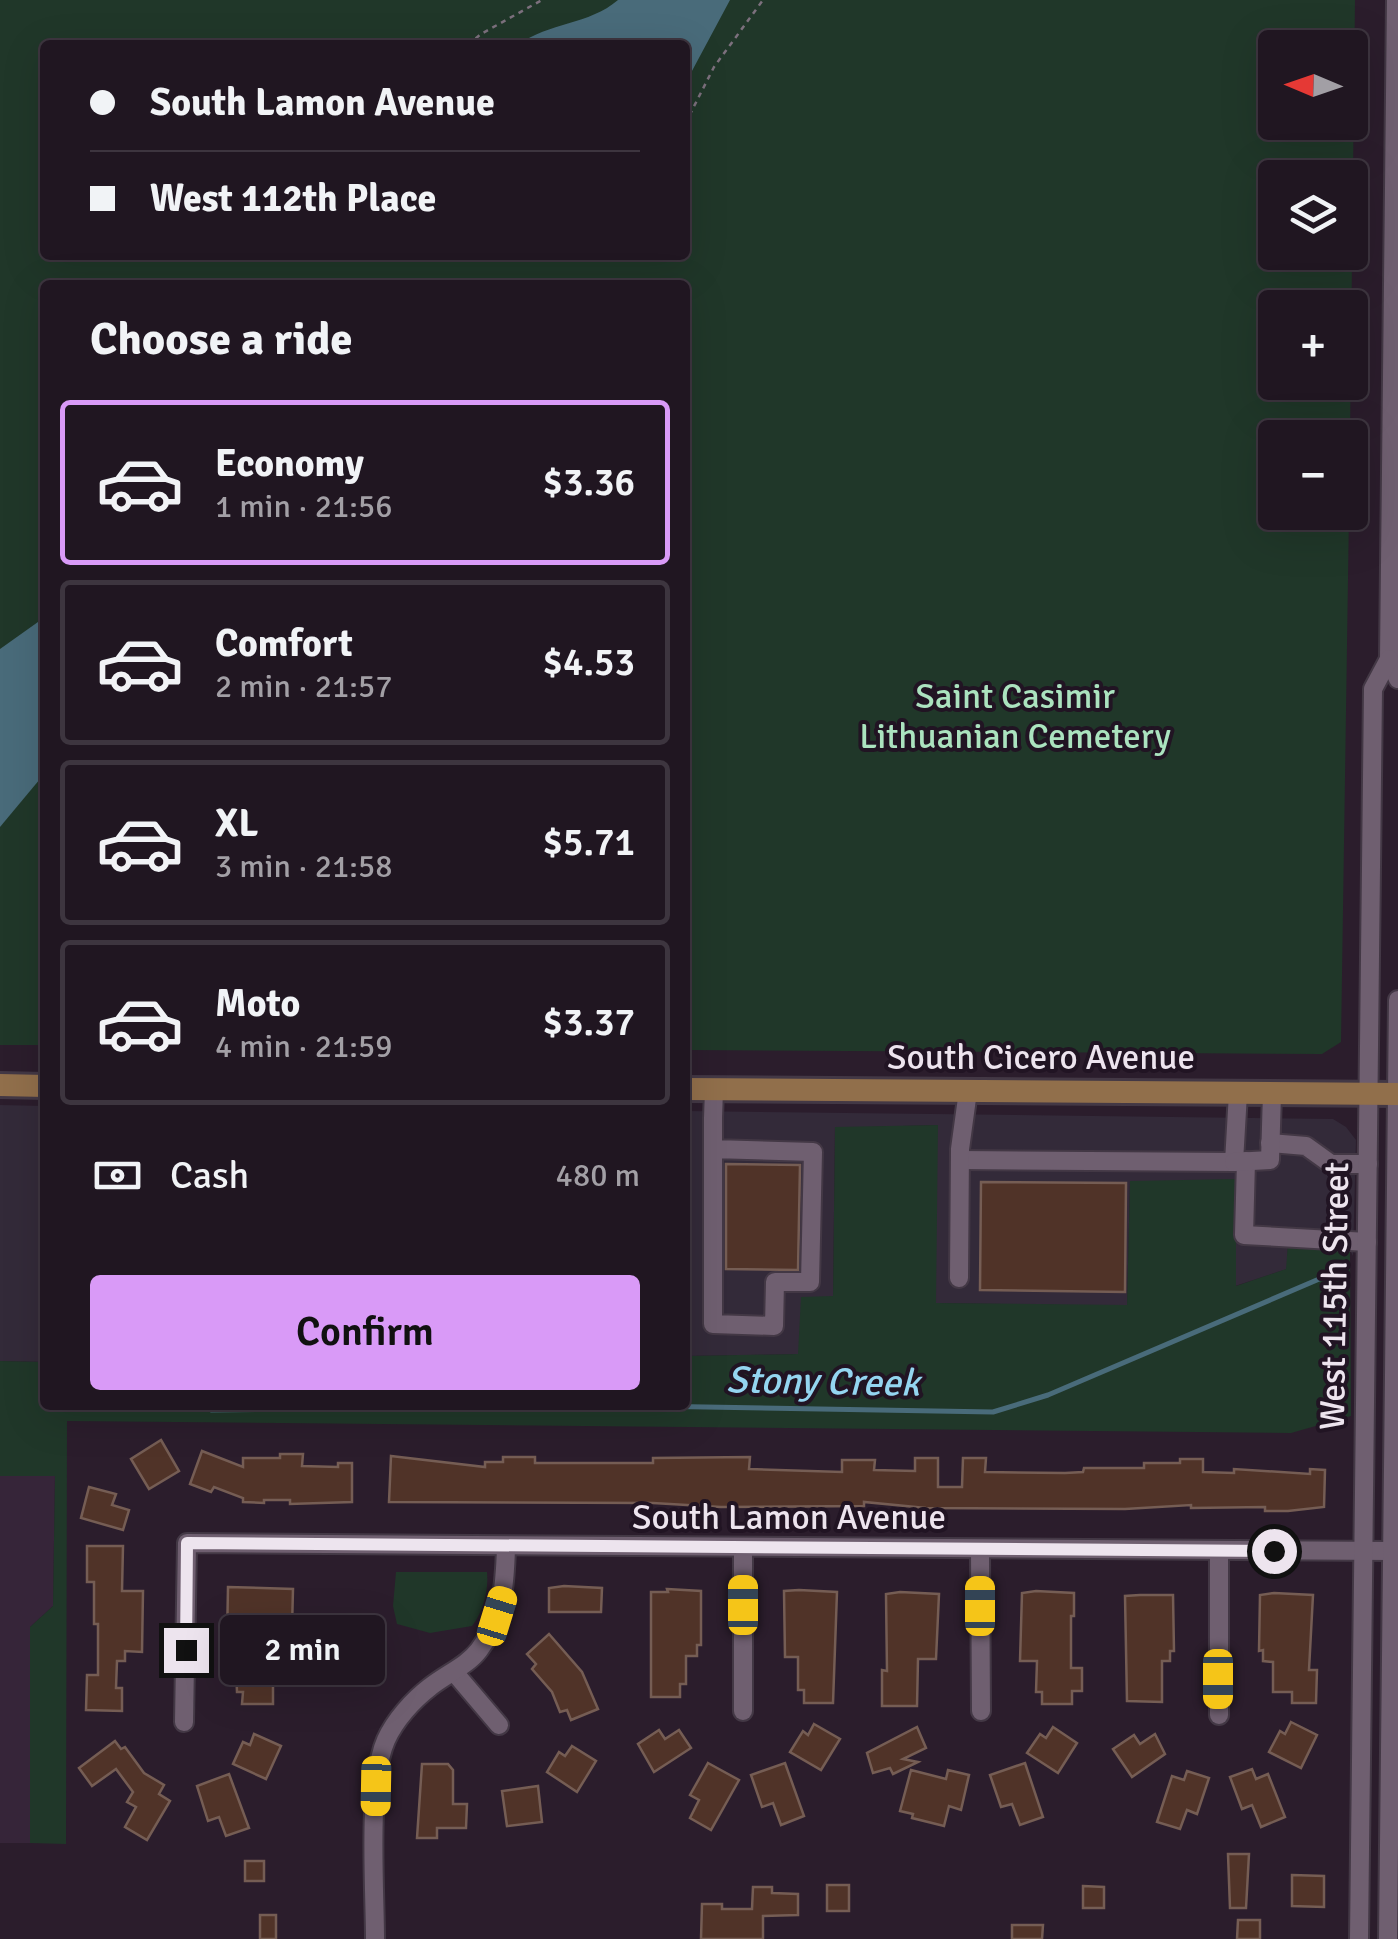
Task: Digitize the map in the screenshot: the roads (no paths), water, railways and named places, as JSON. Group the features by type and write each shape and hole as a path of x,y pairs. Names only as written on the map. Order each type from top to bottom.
{"main road":[{"path":"0,1086 40,1086"},
{"name":"South Cicero Avenue","path":"690,1090 1398,1093"}],"street":[{"name":"West 115th Street","path":"1396,0 1394,658 1398,679"},
{"name":"West 115th Street","path":"1359,1939 1373,688 1394,658"},
{"name":"West 115th Street","path":"1388,1939 1394,1821 1392,1552 1398,1000"},
{"path":"714,1090 713,1324 774,1326 775,1282 810,1282 812,1152 714,1149"},
{"path":"960,1278 960,1160 968,1091"},
{"path":"1238,1093 1244,1235 1368,1242"},
{"path":"960,1160 1270,1160 1272,1093"},
{"path":"1270,1144 1306,1146 1330,1164 1368,1164"},
{"name":"South Lamon Avenue","path":"184,1722 187,1543 1392,1552"},
{"path":"375,1939 376,1786 386,1738 399,1718 429,1688 479,1650 497,1616 505,1588 506,1547"},
{"path":"743,1549 743,1710"},
{"path":"980,1550 981,1711"},
{"path":"1218,1714 1219,1551"},
{"path":"454,1672 500,1726"}],"water":[{"path":"618,0 730,0 690,75 690,40 526,40"},
{"path":"40,621 40,779 0,827 0,649"}],"waterway":[{"name":"Stony Creek","path":"690,1407 993,1412 1048,1395 1345,1268"}],"park label":[{"name":"Saint Casimir Lithuanian Cemetery","path":"1015,716"}]}
